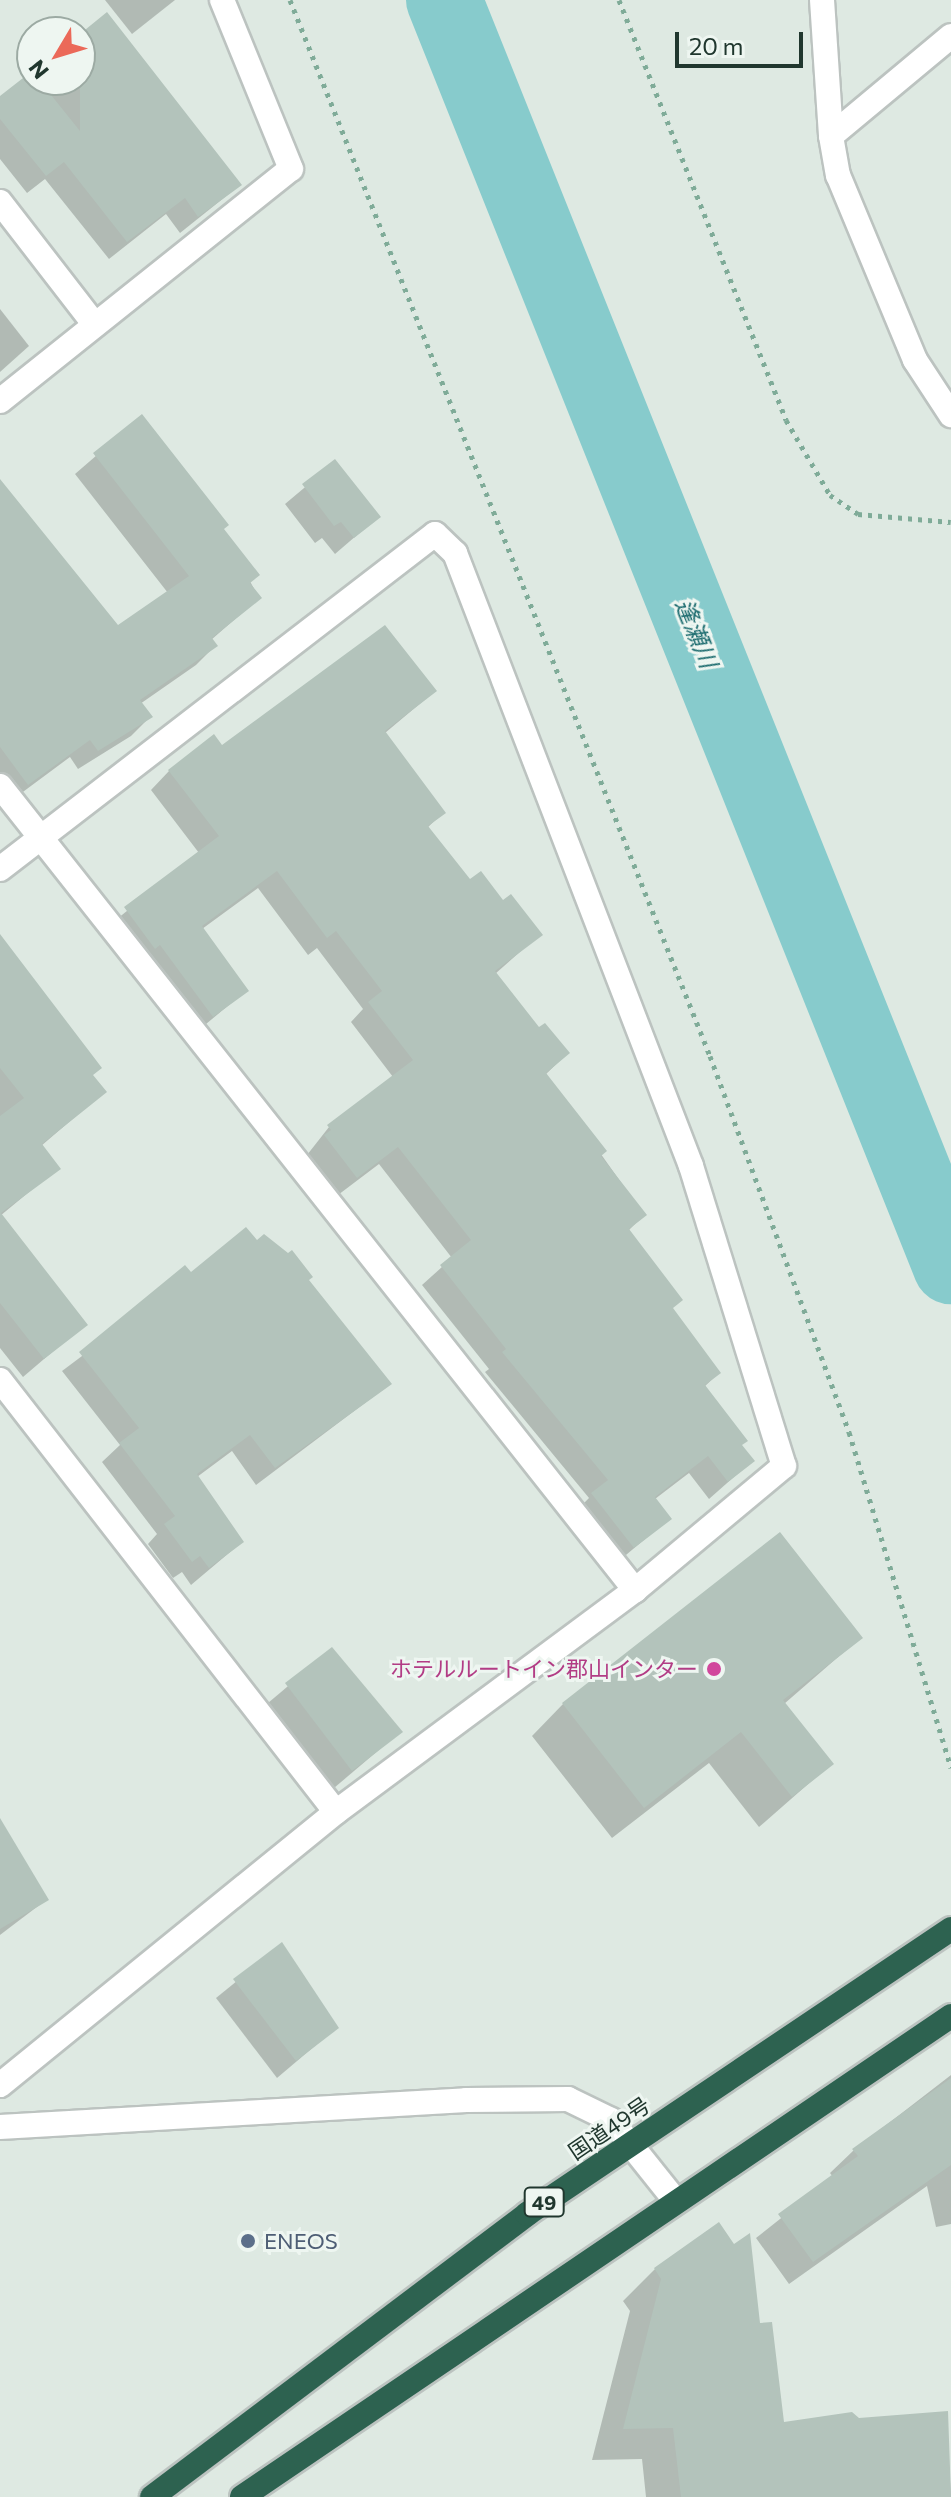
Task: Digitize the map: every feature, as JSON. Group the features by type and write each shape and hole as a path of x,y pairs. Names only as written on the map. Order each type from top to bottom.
{"highway":[{"name":"国道49号","path":"152,2497 527,2214 951,1929"},
{"path":"242,2497 674,2199 951,2016"}],"street":[{"path":"0,401 291,169 222,0"},
{"path":"822,0 831,136 838,175 915,360 951,415"},
{"path":"831,136 951,36"},
{"path":"0,202 95,325"},
{"path":"0,869 435,534 455,553 691,1166 784,1466 635,1590 336,1812 0,2085"},
{"path":"0,786 635,1590"},
{"path":"1,1382 336,1812"},
{"path":"0,2127 553,2098 595,2109 634,2143 674,2199"}],"path":[{"path":"290,0 721,1085 849,1432 951,1768"},
{"path":"619,0 786,420 830,495 858,514 951,522"}],"building":[{"path":"107,12 242,185 198,217 185,198 127,242 64,162 46,176 0,119 0,96 16,84 16,96 52,96 80,131 80,96 96,96 96,21"},
{"path":"142,414 229,525 224,529 260,575 250,583 262,598 212,638 218,646 140,700 153,717 98,751 90,740 28,785 0,747 0,479 118,625 189,576 93,453"},
{"path":"335,459 381,517 354,538 341,522 334,526 302,484"},
{"path":"385,625 437,691 385,731 446,813 428,826 470,879 481,871 503,900 511,894 543,935 495,971 539,1027 545,1023 570,1053 546,1073 607,1151 601,1156 647,1215 629,1229 683,1300 673,1308 721,1373 705,1385 748,1441 742,1445 755,1461 728,1482 708,1456 655,1497 672,1519 634,1548 591,1493 608,1480 502,1352 506,1349 440,1265 471,1240 398,1147 357,1178 324,1135 331,1130 327,1125 413,1060 368,1002 382,991 336,931 327,938 277,871 202,926 249,991 213,1017 160,945 155,949 124,907 219,836 168,770 214,734 222,745"},
{"path":"0,934 102,1068 93,1075 107,1092 42,1144 61,1169 1,1213 88,1325 44,1359 0,1303 0,1116 24,1098 0,1068"},
{"path":"246,1227 257,1240 264,1234 288,1253 292,1250 313,1277 309,1280 392,1384 275,1468 250,1435 197,1474 244,1542 209,1568 200,1556 192,1562 164,1524 175,1516 119,1443 139,1428 79,1352 185,1265 191,1272"},
{"name":"ホテルルートイン郡山インター","path":"780,1532 863,1638 783,1700 834,1764 792,1797 741,1732 644,1808 562,1703"},
{"path":"332,1647 403,1732 352,1771 285,1683"},
{"path":"0,1818 49,1900 0,1929"},
{"path":"282,1942 339,2028 296,2061 233,1979"},
{"path":"951,2078 951,2165 813,2262 778,2214 858,2156 852,2149"},
{"path":"719,2222 734,2244 750,2233 760,2323 772,2322 784,2422 852,2412 859,2418 948,2411 951,2497 681,2497 673,2428 623,2429 661,2279 654,2268"}],"waterway":[{"name":"逢瀬川","path":"444,0 951,1266"}],"place":[{"name":"ホテルルートイン郡山インター","path":"714,1669"},
{"name":"ENEOS","path":"248,2241"}]}
